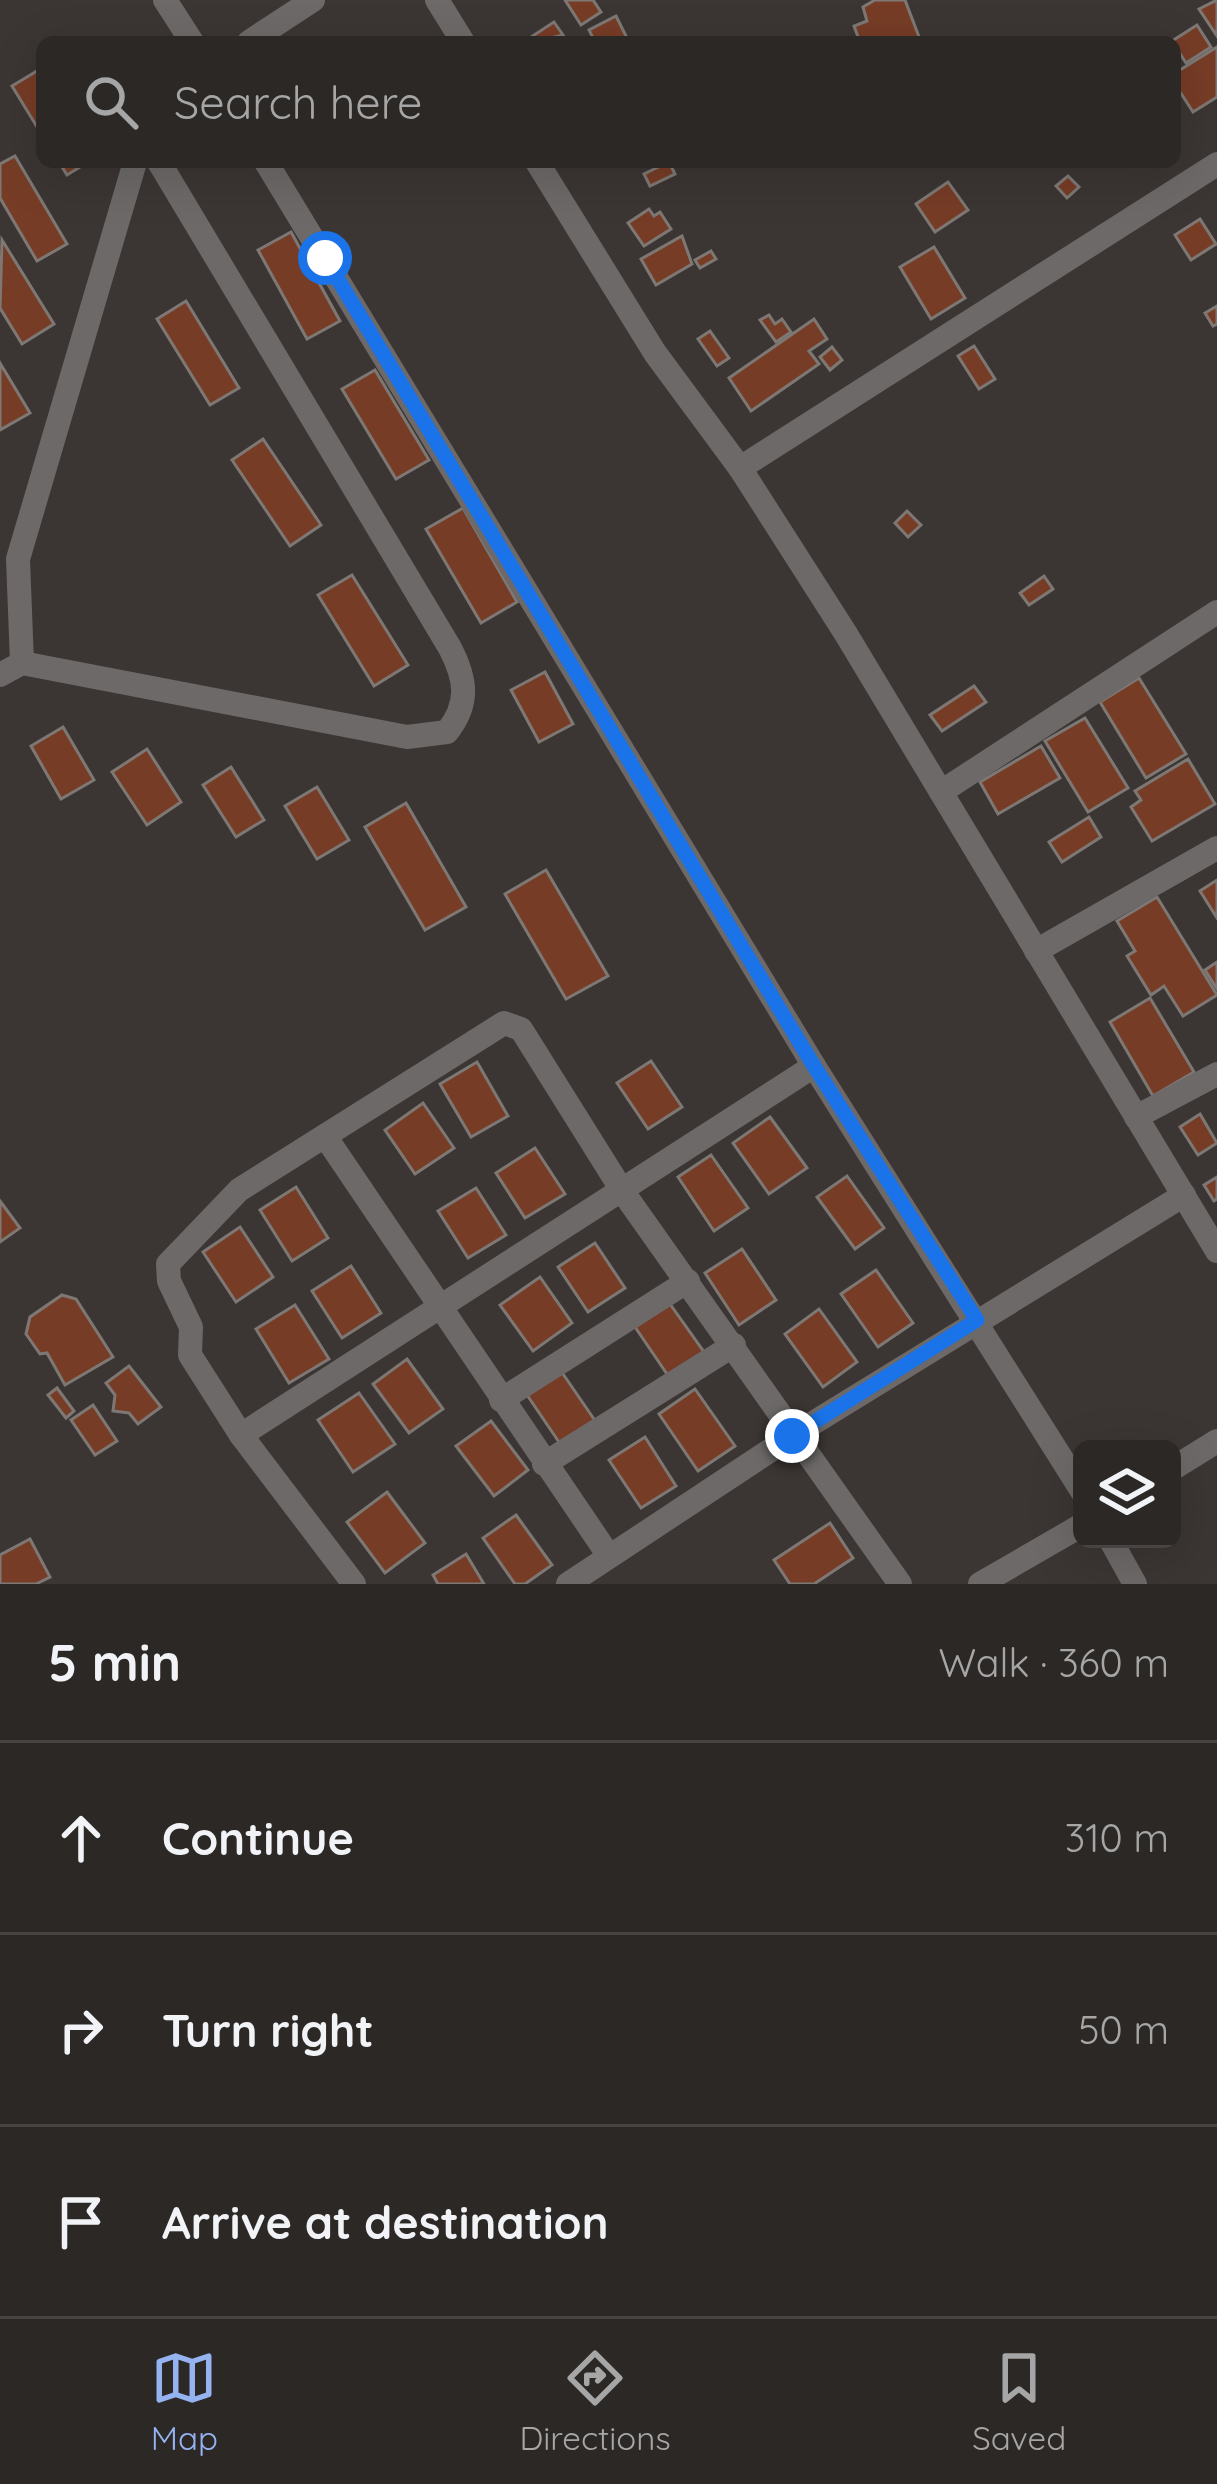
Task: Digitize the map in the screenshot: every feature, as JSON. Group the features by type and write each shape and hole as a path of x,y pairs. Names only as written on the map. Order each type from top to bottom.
{"street":[{"path":"165,0 188,36"},
{"path":"258,36 314,0"},
{"path":"436,0 459,36"},
{"path":"740,468 1217,164"},
{"path":"133,168 18,559 11,669 407,737 446,732 465,699 464,675 163,168"},
{"path":"270,168 814,1066 1073,1476"},
{"path":"541,168 655,353 740,468 1217,1251"},
{"path":"0,534 18,559"},
{"path":"941,792 1217,612"},
{"path":"1036,952 1217,848"},
{"path":"354,1584 241,1435 190,1355 190,1327 169,1281 168,1264 239,1190 504,1023 514,1024 623,1192 900,1584"},
{"path":"241,1435 814,1066"},
{"path":"1136,1117 1217,1074"},
{"path":"325,1136 609,1556"},
{"path":"568,1584 792,1436 1184,1195"},
{"path":"501,1400 688,1281"},
{"path":"544,1464 734,1345"},
{"path":"1181,1463 1217,1441"},
{"path":"980,1584 1073,1531"},
{"path":"1115,1548 1135,1584"}],"building":[{"path":"565,0 593,0 601,12 581,25"},
{"path":"875,0 905,0 919,36 858,36 854,26 867,21 863,7"},
{"path":"1217,0 1217,36 1199,9"},
{"path":"616,16 626,36 592,36 589,30"},
{"path":"554,22 563,35 559,36 533,36"},
{"path":"1197,25 1211,47 1186,63 1180,36"},
{"path":"1217,47 1217,97 1193,112 1181,93 1181,69"},
{"path":"36,72 36,125 12,86"},
{"path":"15,156 67,244 37,261 0,198 0,164"},
{"path":"672,168 675,174 650,186 644,174"},
{"path":"1068,176 1079,187 1067,198 1056,186"},
{"path":"948,182 968,210 935,232 916,204"},
{"path":"649,209 654,216 660,212 671,229 644,246 628,223"},
{"path":"1200,219 1216,244 1191,260 1175,235"},
{"path":"291,232 340,321 307,339 258,250"},
{"path":"682,236 692,264 656,285 641,259"},
{"path":"2,240 54,324 22,344 0,308"},
{"path":"934,247 965,298 931,319 900,267"},
{"path":"711,251 716,259 700,268 695,260"},
{"path":"186,301 239,388 210,405 157,319"},
{"path":"1217,306 1217,324 1213,326 1205,313"},
{"path":"769,315 775,324 782,319 791,332 776,342 760,320"},
{"path":"814,319 827,339 809,351 819,364 751,411 729,378"},
{"path":"710,331 729,358 717,366 698,339"},
{"path":"974,346 995,379 979,389 958,356"},
{"path":"832,347 842,360 830,370 820,357"},
{"path":"0,363 30,413 0,430"},
{"path":"375,370 429,460 396,479 342,389"},
{"path":"263,439 321,525 290,546 232,460"},
{"path":"463,508 517,602 481,623 426,529"},
{"path":"907,511 921,525 908,537 895,523"},
{"path":"352,575 408,665 374,686 318,595"},
{"path":"1044,576 1053,589 1029,605 1020,593"},
{"path":"545,672 573,724 539,742 511,690"},
{"path":"1139,678 1186,754 1146,778 1100,702"},
{"path":"974,686 986,702 942,731 930,715"},
{"path":"1085,718 1128,788 1088,812 1045,741"},
{"path":"63,727 94,780 61,799 31,746"},
{"path":"1041,746 1060,778 998,814 980,782"},
{"path":"147,749 181,802 147,825 112,772"},
{"path":"1188,759 1215,804 1152,841 1131,807 1141,800 1135,791"},
{"path":"231,767 264,820 236,837 203,785"},
{"path":"317,787 349,840 317,859 285,806"},
{"path":"406,803 466,907 425,930 365,827"},
{"path":"1089,817 1101,837 1062,862 1049,842"},
{"path":"546,870 608,976 566,999 505,894"},
{"path":"1217,880 1217,918 1200,891"},
{"path":"1157,897 1217,995 1183,1016 1164,986 1151,995 1127,956 1135,951 1117,921"},
{"path":"1217,962 1217,989 1205,970"},
{"path":"1150,998 1194,1072 1153,1096 1110,1022"},
{"path":"651,1061 682,1107 648,1129 617,1083"},
{"path":"477,1062 508,1116 471,1137 440,1084"},
{"path":"423,1103 454,1148 415,1174 385,1130"},
{"path":"1200,1114 1217,1143 1198,1155 1180,1127"},
{"path":"770,1117 807,1168 769,1194 733,1143"},
{"path":"535,1148 565,1194 525,1218 496,1173"},
{"path":"711,1155 748,1208 714,1231 678,1177"},
{"path":"847,1176 884,1228 855,1249 817,1197"},
{"path":"1217,1177 1217,1199 1214,1201 1204,1185"},
{"path":"296,1187 328,1238 292,1261 260,1210"},
{"path":"476,1188 506,1235 468,1258 438,1211"},
{"path":"0,1201 20,1228 0,1242"},
{"path":"240,1227 273,1277 236,1302 203,1252"},
{"path":"595,1243 625,1288 588,1312 558,1267"},
{"path":"742,1249 776,1300 739,1325 705,1273"},
{"path":"351,1266 381,1313 342,1338 312,1291"},
{"path":"876,1270 913,1323 878,1347 841,1294"},
{"path":"540,1277 572,1323 533,1351 500,1305"},
{"path":"62,1295 76,1299 113,1357 65,1385 47,1353 40,1354 26,1334 30,1317"},
{"path":"670,1304 704,1352 669,1377 635,1327"},
{"path":"295,1305 329,1359 289,1383 256,1329"},
{"path":"819,1309 857,1362 823,1387 785,1334"},
{"path":"407,1359 443,1409 409,1433 373,1384"},
{"path":"129,1366 161,1407 138,1424 129,1413 113,1411 115,1395 106,1383"},
{"path":"561,1371 596,1422 561,1445 527,1395"},
{"path":"57,1388 74,1411 66,1418 48,1395"},
{"path":"695,1389 735,1446 698,1471 659,1414"},
{"path":"359,1393 395,1444 353,1472 318,1420"},
{"path":"93,1405 117,1441 95,1455 71,1420"},
{"path":"491,1421 528,1470 494,1496 456,1446"},
{"path":"645,1437 676,1486 641,1508 609,1460"},
{"path":"387,1492 425,1543 385,1573 347,1522"},
{"path":"516,1515 552,1565 525,1584 515,1584 483,1538"},
{"path":"830,1523 853,1558 814,1584 790,1584 774,1560"},
{"path":"30,1539 50,1577 36,1584 0,1584 0,1555"},
{"path":"466,1554 484,1584 438,1584 433,1575"}],"route":[{"path":"325,258 814,1066 977,1320 792,1436"}]}
